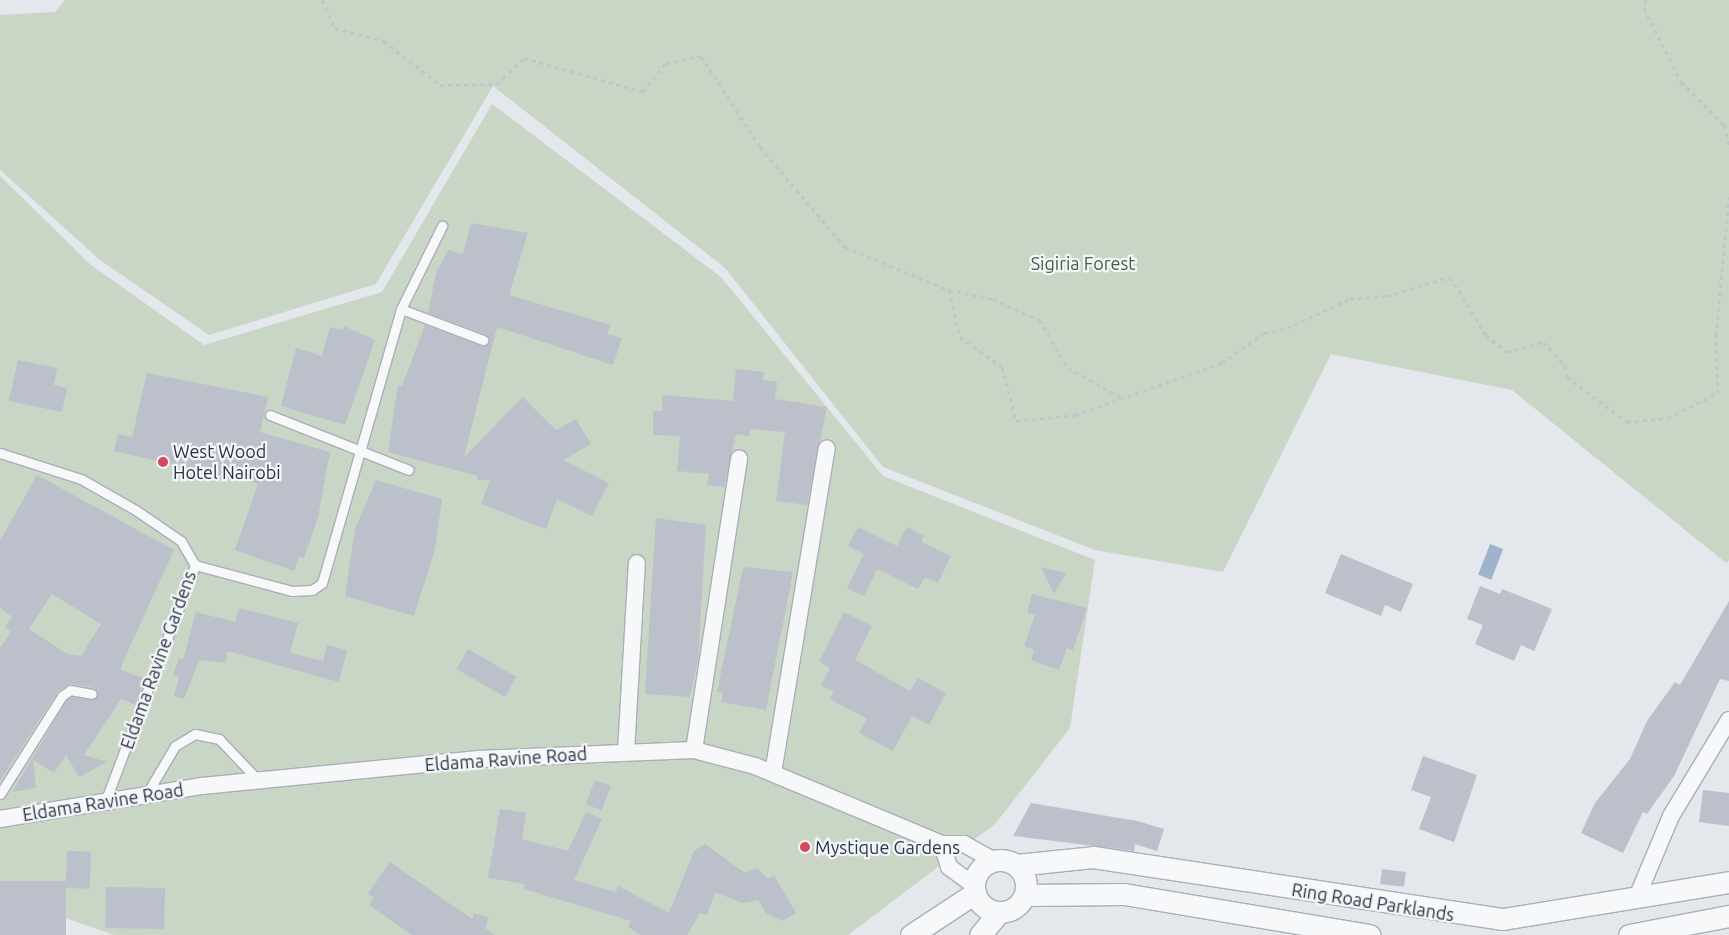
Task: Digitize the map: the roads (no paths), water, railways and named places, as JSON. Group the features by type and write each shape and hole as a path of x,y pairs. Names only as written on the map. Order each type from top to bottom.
{"street":[{"path":"773,773 827,448"},
{"path":"694,750 739,458"},
{"path":"626,752 637,563"},
{"path":"1637,898 1671,816 1729,720"},
{"name":"Eldama Ravine Road","path":"0,819 146,795 258,780 479,759 694,750 773,773 942,844 964,844 993,860"},
{"path":"942,844 948,867 974,889 984,906 999,912"},
{"name":"Ring Road Parklands","path":"1016,865 1093,857 1340,898 1503,919 1729,882"},
{"path":"911,935 974,889 979,870 993,860 1016,865 1025,878 1025,894 1015,907 999,912 980,935"},
{"name":"Ring Road Parklands","path":"1025,894 1124,894 1368,935"},
{"path":"1335,929 1340,898"},
{"path":"1629,935 1729,916"}],"lane":[{"path":"194,565 292,591 312,590 327,574 402,309 442,226"},
{"path":"402,309 483,340"},
{"path":"270,415 409,470"},
{"name":"Eldama Ravine Gardens","path":"0,453 52,467 129,506 181,540 194,565 105,802"},
{"path":"0,794 62,696 82,690 92,694"},
{"path":"146,795 175,746 195,734 219,739 258,780"}],"water":[{"path":"1490,544 1503,549 1491,580 1478,575"}],"place":[{"name":"West Wood Hotel Nairobi","path":"163,462"},
{"name":"Mystique Gardens","path":"805,847"}],"park label":[{"name":"Sigiria Forest","path":"1083,263"}]}
